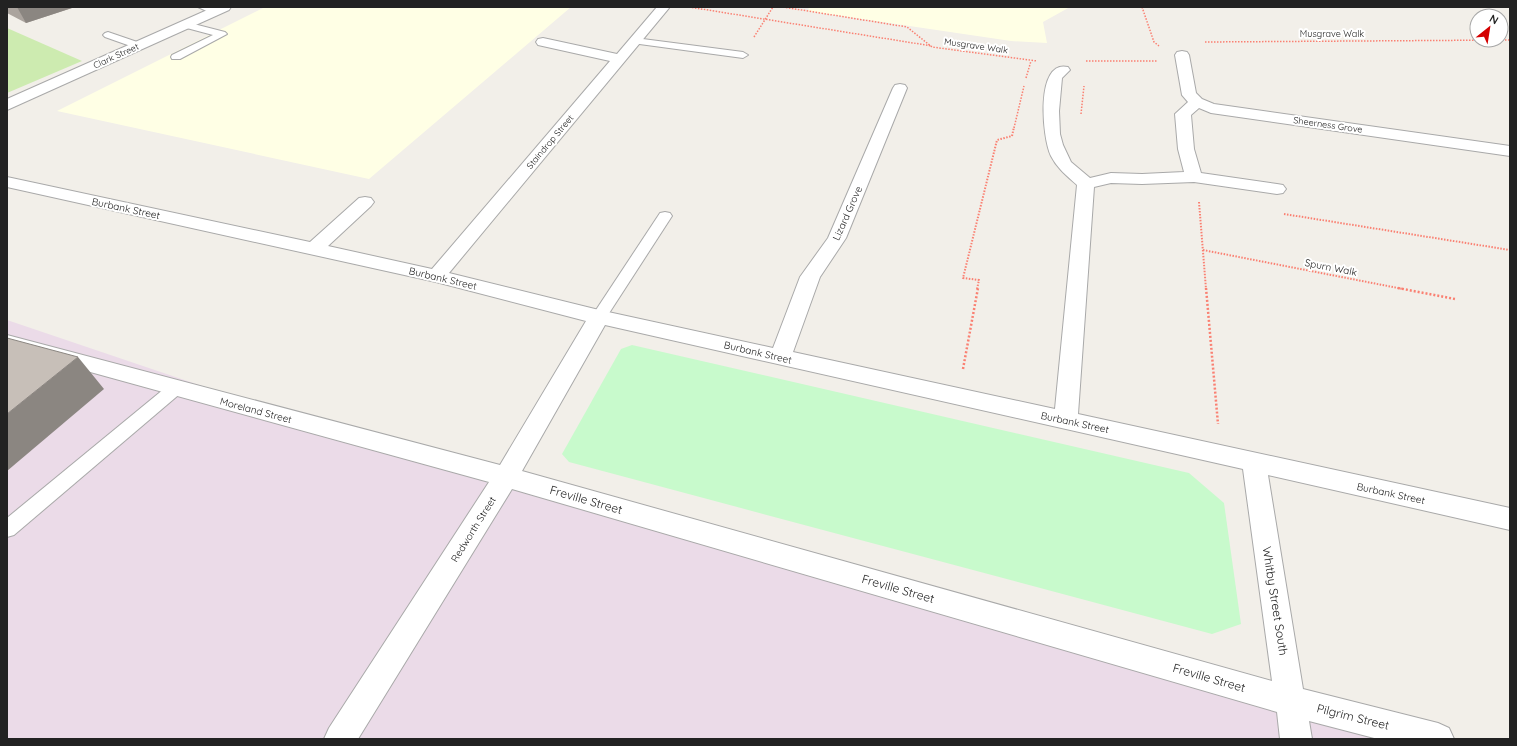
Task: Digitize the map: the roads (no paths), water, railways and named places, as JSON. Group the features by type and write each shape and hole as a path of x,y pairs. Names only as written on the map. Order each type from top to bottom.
{"street":[{"name":"Staindrop Street","path":"436,276 663,8"},
{"name":"Clark Street","path":"7,105 186,25 215,9"},
{"path":"543,42 620,59"},
{"path":"1183,58 1189,95 1197,102 1183,114 1186,149 1194,177"},
{"path":"1063,70 1054,77 1051,106 1052,142 1065,164 1086,184"},
{"name":"Lizard Grove","path":"780,357 810,277 837,238 900,88"},
{"name":"Sheerness Grove","path":"1197,102 1211,108 1510,151"},
{"path":"1086,184 1111,178 1142,180 1194,177 1277,189"},
{"name":"Burbank Street","path":"7,182 436,276 599,316 780,357 1510,519"},
{"path":"1066,420 1086,184"},
{"path":"314,250 365,202"},
{"name":"Redworth Street","path":"340,739 506,477 599,316"},
{"name":"Moreland Street","path":"7,342 506,477"},
{"name":"Whitby Street South","path":"1254,462 1296,739"},
{"name":"Freville Street","path":"506,477 1290,701"},
{"name":"Pilgrim Street","path":"1290,701 1438,739"}],"lane":[{"path":"176,57 222,34 186,25"},
{"path":"108,34 139,46"},
{"path":"635,41 743,55"},
{"path":"599,316 664,216"},
{"path":"7,529 176,388"}]}
